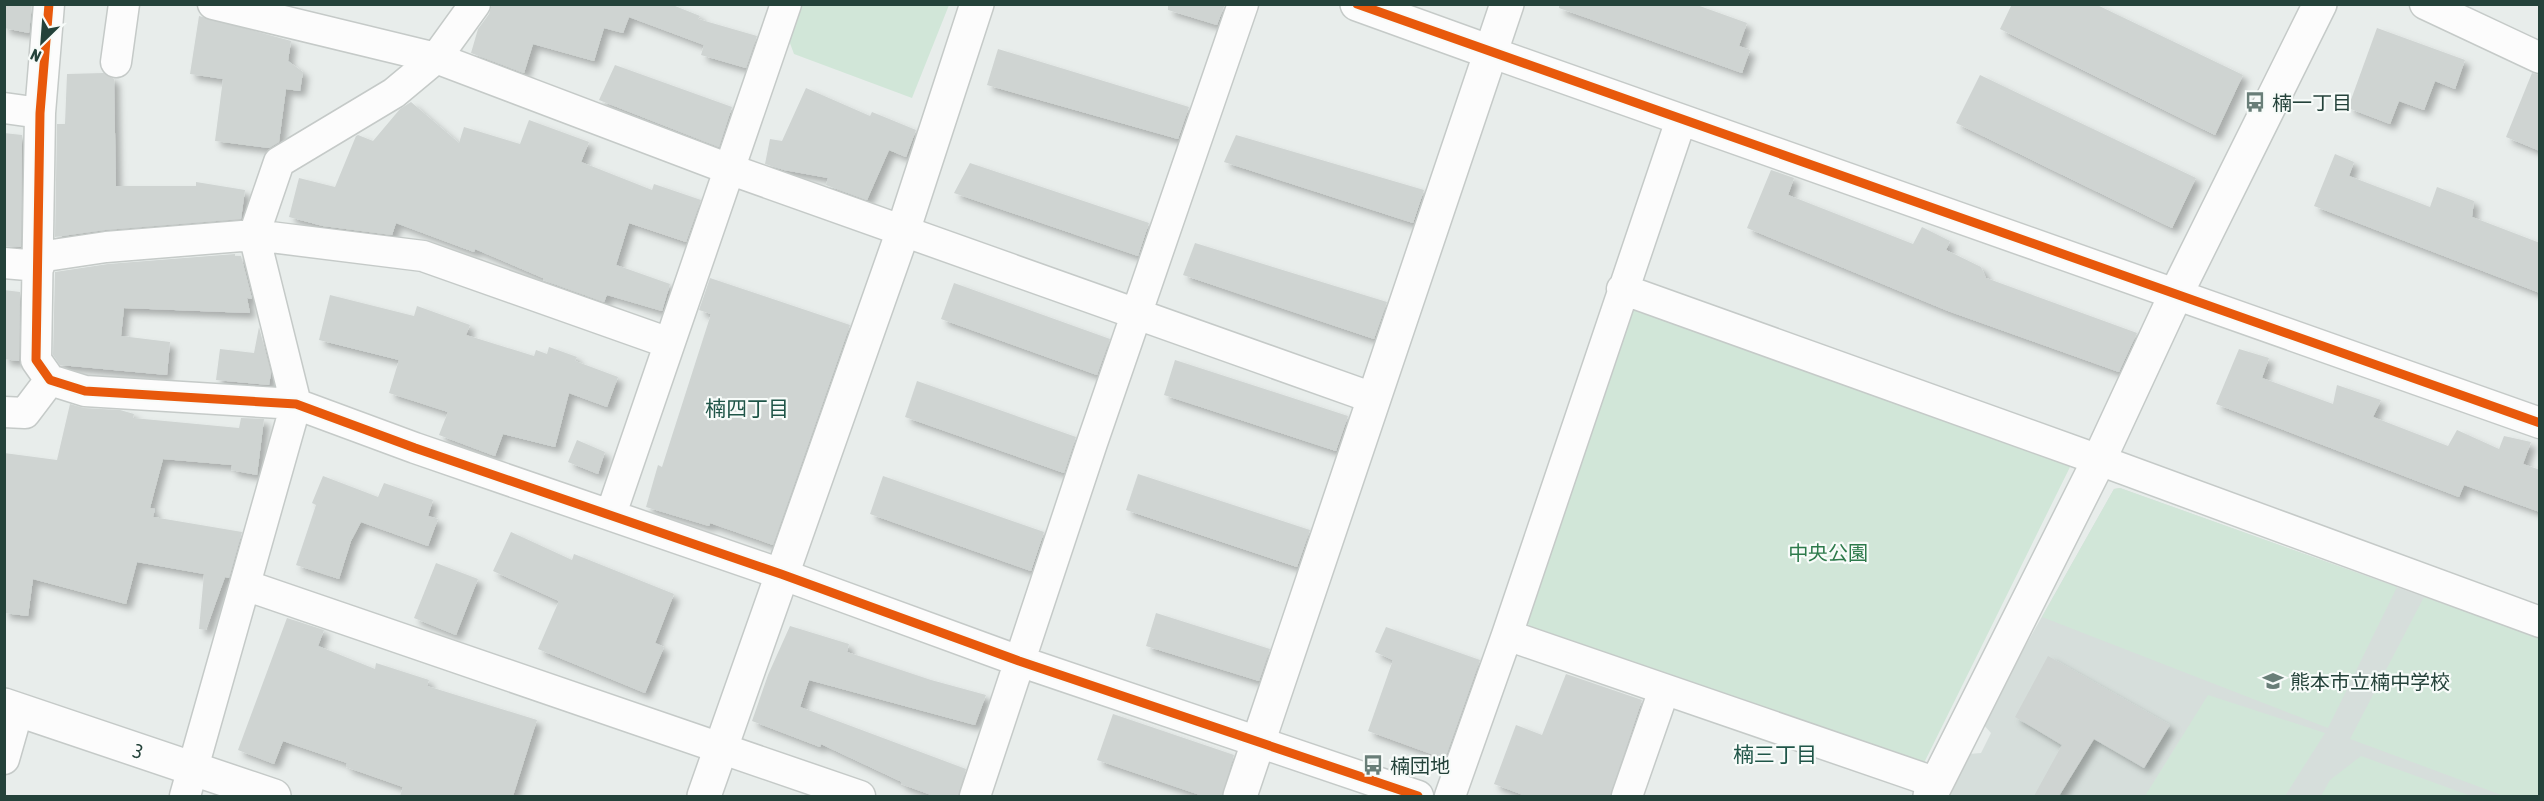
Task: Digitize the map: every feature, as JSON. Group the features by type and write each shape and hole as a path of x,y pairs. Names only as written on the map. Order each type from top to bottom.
{"street":[{"path":"49,4 40,112 36,360 50,380 85,391 296,404 415,448 781,574 1020,661 1418,796"},
{"path":"116,62 124,4"},
{"path":"213,4 436,58 729,170 1373,398"},
{"path":"189,783 296,404 254,235 279,162 394,93 436,58 475,4"},
{"path":"704,796 903,231 977,4"},
{"path":"975,796 1243,4"},
{"path":"1357,4 2540,423"},
{"path":"1240,796 1507,4"},
{"path":"1507,635 1665,690 1934,790 2099,460 2176,294 2320,4"},
{"path":"2425,4 2540,58"},
{"path":"611,514 784,5"},
{"path":"4,108 40,112"},
{"path":"1450,796 1507,635 1680,120"},
{"path":"4,263 39,261 106,247 254,235 423,256 669,343"},
{"path":"1622,289 2099,460 2540,622"},
{"path":"4,412 25,413 50,380"},
{"path":"245,585 860,796"},
{"path":"1627,796 1665,690"},
{"path":"4,759 11,707"},
{"name":"3","path":"11,707 189,783 274,796"}],"shaded area":[{"name":"熊本市立楠中学校","path":"2120,488 2539,638 2539,796 1950,796 1969,754 1981,753 1991,733 1982,723 2114,489"}],"green space":[{"path":"793,5 949,5 912,98 794,54 784,27"},
{"name":"中央公園","path":"1640,306 2061,454 2070,467 1923,765 1529,626 1523,615 1629,311"},
{"path":"2120,488 2397,587 2328,728 2042,617 2114,489"},
{"path":"2424,597 2539,638 2539,796 2504,796 2350,739"},
{"path":"2208,695 2325,733 2285,796 2145,796"},
{"path":"2361,756 2471,796 2321,796 2330,780"}],"building":[{"path":"4,4 32,4 29,33 4,28"},
{"path":"492,4 670,4 700,16 698,19 757,36 746,68 701,55 704,45 629,17 623,33 604,28 594,61 533,44 524,73 471,53 478,29 489,14"},
{"path":"1168,4 1225,4 1217,25 1168,10"},
{"path":"1559,4 1694,4 1747,23 1739,46 1750,50 1742,73 1559,8"},
{"path":"2012,4 2095,4 2243,75 2215,135 2000,29"},
{"path":"199,16 291,41 288,61 303,72 300,91 286,89 279,142 269,148 215,141 223,79 190,74"},
{"path":"2377,28 2465,60 2455,89 2435,81 2424,110 2399,101 2390,124 2348,108"},
{"path":"998,49 1189,107 1178,139 987,85"},
{"path":"615,65 732,107 719,147 599,100"},
{"path":"104,73 114,79 116,186 196,186 196,182 245,190 241,219 105,230 55,237 57,124 65,124 67,74"},
{"path":"2532,73 2540,75 2540,151 2506,137"},
{"path":"1980,75 2196,178 2172,228 1956,123"},
{"path":"806,88 870,116 872,112 916,130 906,157 889,150 867,200 826,185 828,178 765,164 770,139 782,141"},
{"path":"411,102 459,143 464,127 520,144 529,120 589,142 581,162 652,190 654,184 701,200 686,242 629,223 616,265 670,284 662,311 607,295 604,302 543,280 543,278 475,249 474,252 396,223 392,235 323,226 289,217 299,178 335,187 356,136 373,141 400,109"},
{"path":"4,133 22,135 21,247 4,246"},
{"path":"1236,135 1424,190 1413,223 1224,162"},
{"path":"2335,154 2354,162 2349,176 2430,207 2437,187 2474,201 2472,217 2540,243 2540,293 2314,206"},
{"path":"970,163 1149,223 1138,256 954,193"},
{"path":"1771,170 1794,178 1788,195 1913,244 1922,227 1950,241 1946,250 1981,267 1986,278 2137,333 2119,372 1948,311 1747,228"},
{"path":"1195,243 1387,302 1374,339 1183,275"},
{"path":"235,254 235,256 241,256 251,295 252,299 247,298 250,313 124,308 121,336 170,342 167,375 60,365 53,355 55,272 108,264"},
{"path":"710,278 850,325 773,545 710,523 709,526 646,507 658,465 662,467 711,314 699,310"},
{"path":"954,283 1110,339 1097,375 941,319"},
{"path":"4,290 20,292 19,361 4,359"},
{"path":"330,295 414,316 417,306 470,325 466,335 534,356 536,350 547,354 549,347 577,357 575,361 618,377 607,407 569,393 555,447 503,434 495,456 439,435 448,412 389,393 399,360 319,340"},
{"path":"259,327 271,373 269,385 216,380 220,349 254,353"},
{"path":"2239,349 2269,358 2262,378 2333,404 2337,385 2381,400 2373,417 2448,446 2457,430 2499,449 2504,436 2531,442 2523,464 2540,470 2540,512 2464,485 2459,497 2216,404"},
{"path":"1175,360 1348,416 1336,451 1164,395"},
{"path":"917,381 1076,437 1064,473 905,417"},
{"path":"70,404 84,408 120,410 134,414 133,418 239,428 241,418 264,419 257,475 231,470 232,465 163,459 150,508 155,509 153,517 242,532 229,578 225,577 206,630 199,629 204,574 137,562 126,604 33,579 28,616 4,613 4,453 57,460"},
{"path":"577,440 605,452 598,474 568,462"},
{"path":"1138,474 1310,530 1297,567 1126,510"},
{"path":"323,476 378,497 384,483 433,500 428,516 438,519 428,546 361,522 351,541 339,579 296,565 316,505 312,503"},
{"path":"883,476 1044,532 1031,571 870,514"},
{"path":"511,532 572,560 574,554 674,594 655,643 664,647 645,693 538,649 559,601 493,571"},
{"path":"436,563 478,579 456,635 414,618"},
{"path":"1156,613 1270,649 1259,681 1146,646"},
{"path":"287,618 324,630 318,646 375,669 376,663 429,680 427,686 537,720 513,796 400,796 403,787 346,767 347,763 283,741 274,764 238,750"},
{"path":"790,626 849,644 847,652 931,680 986,695 975,725 809,680 800,707 966,769 958,796 934,796 901,784 902,782 821,744 820,747 752,721 768,675"},
{"path":"1386,627 1480,660 1445,759 1368,731 1393,660 1375,652"},
{"path":"2048,656 2170,725 2144,768 2094,739 2059,796 2034,796 2062,745 2015,717"},
{"path":"1566,674 1642,700 1610,796 1526,796 1494,784 1516,725 1542,735"},
{"path":"1113,714 1234,755 1222,796 1203,796 1097,760"}],"cycle path":[{"path":"49,4 40,113 36,360 50,380 85,391 296,404 415,448 781,574 1019,661 1418,796"},
{"path":"1357,4 2540,423"}],"place":[{"name":"楠一丁目","path":"2255,102"},
{"name":"熊本市立楠中学校","path":"2273,681"},
{"name":"楠団地","path":"1373,765"}],"district":[{"name":"楠四丁目","path":"747,408"},
{"name":"楠三丁目","path":"1775,754"}]}
